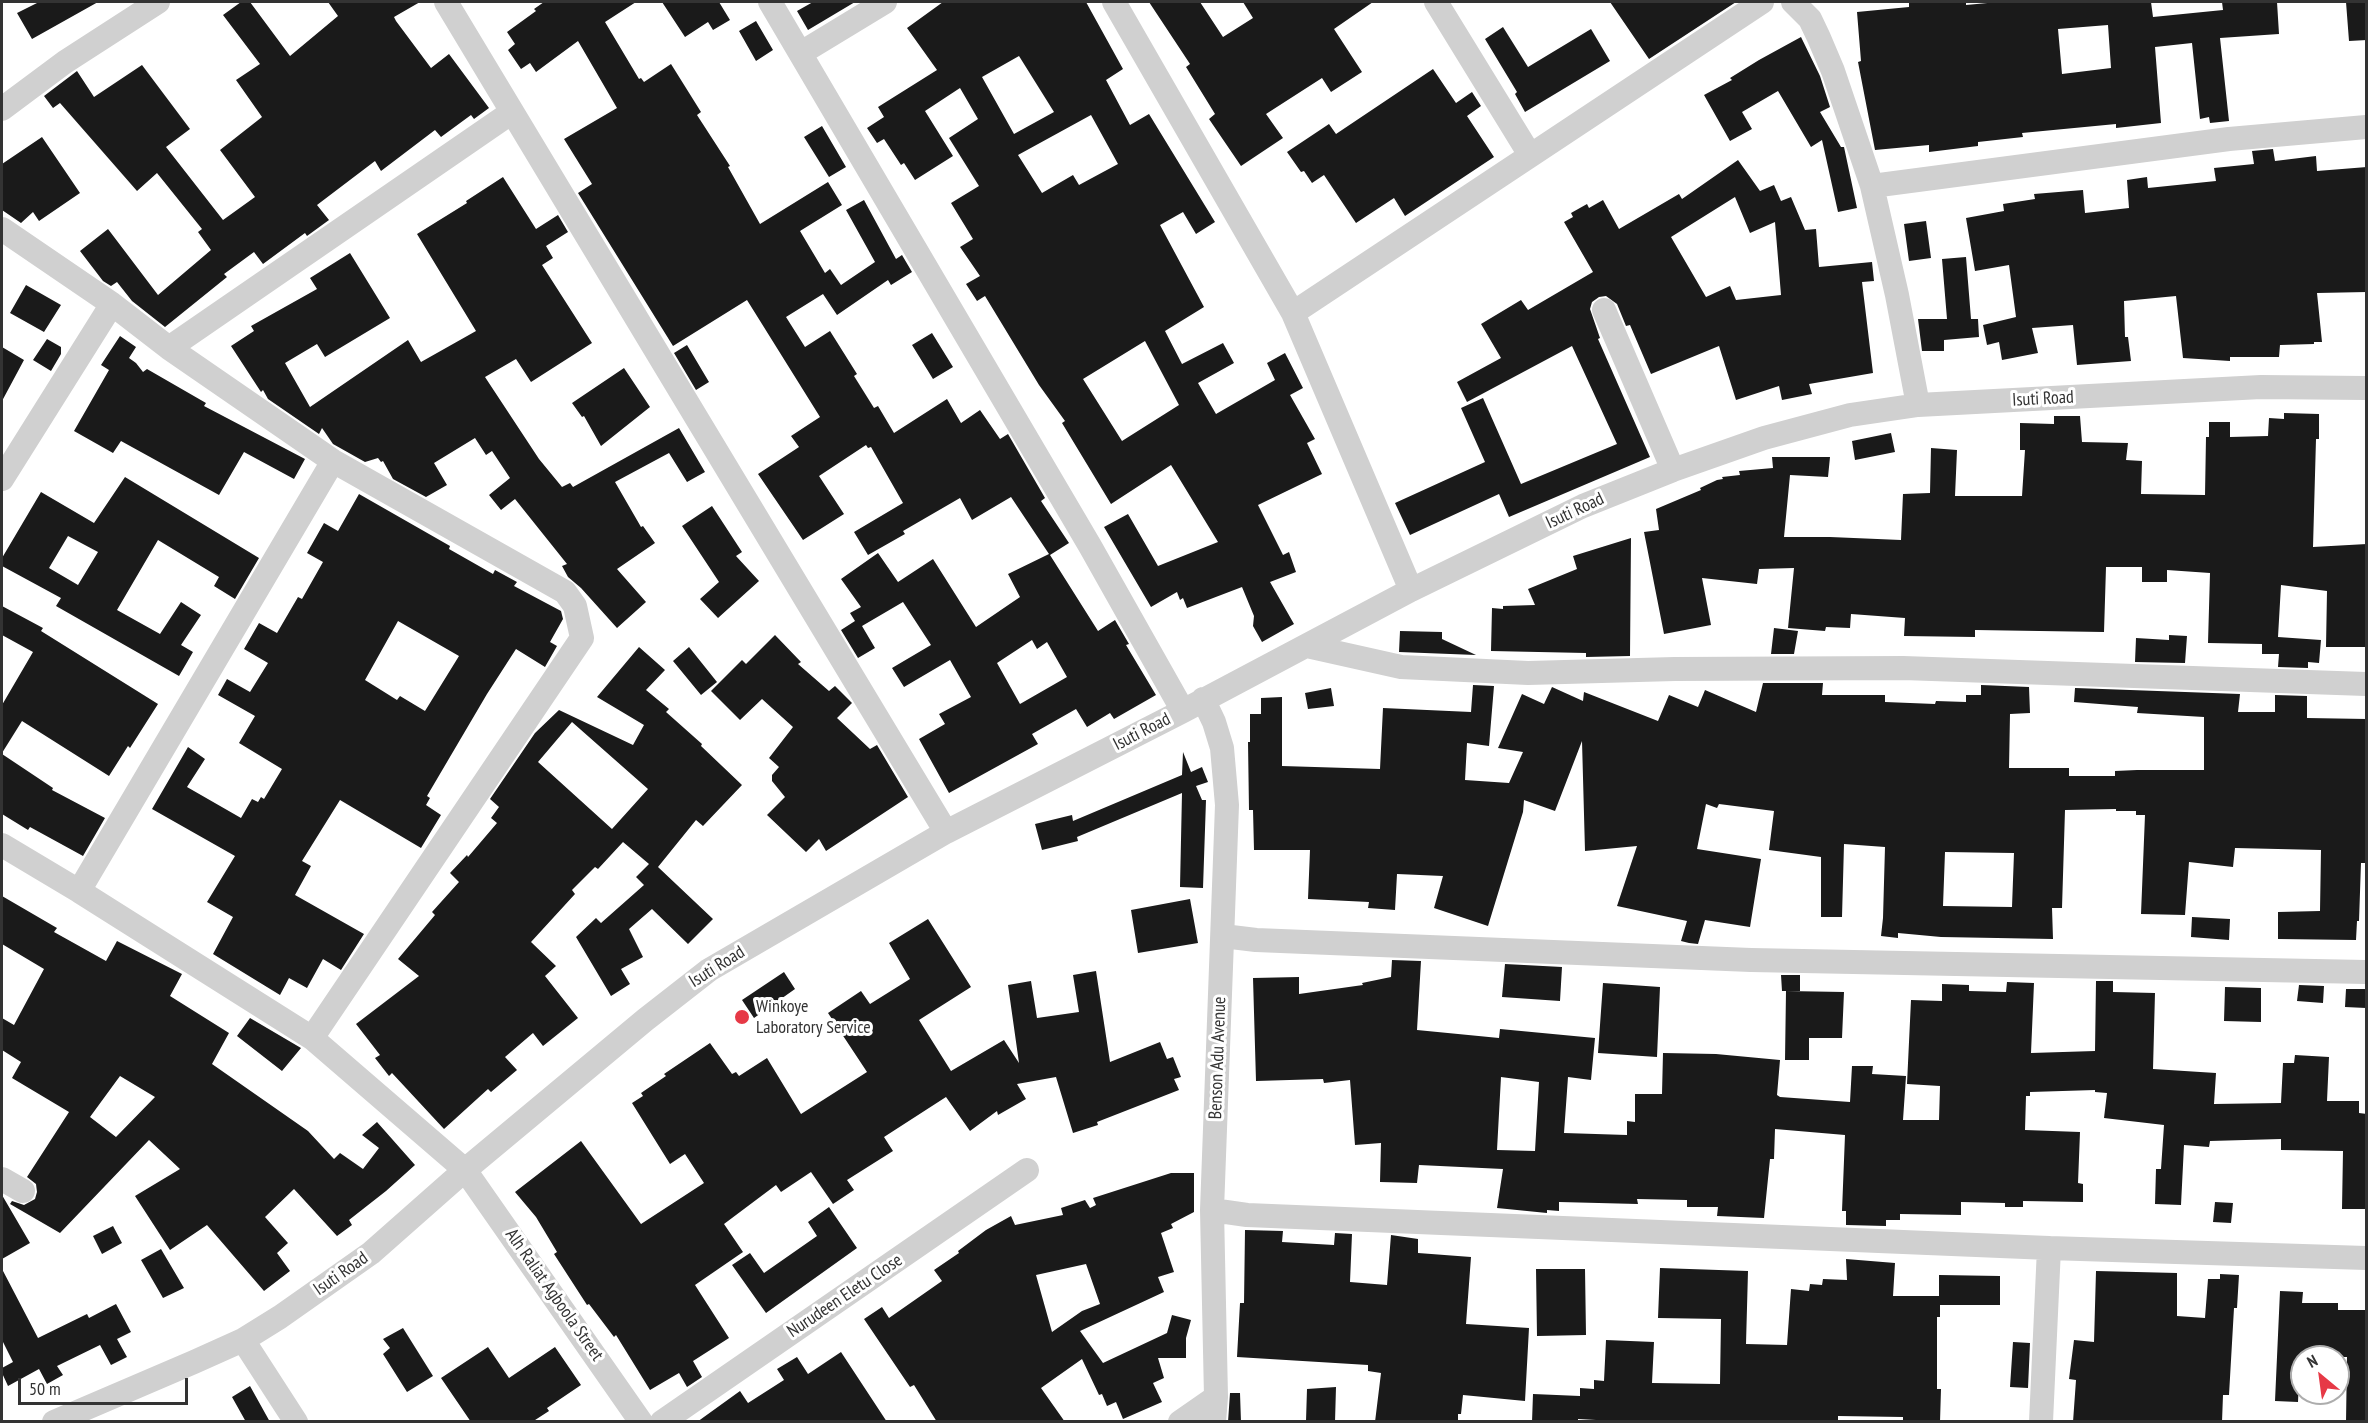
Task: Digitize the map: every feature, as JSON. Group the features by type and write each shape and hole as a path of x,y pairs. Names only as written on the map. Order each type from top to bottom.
{"street":[{"path":"2,109 65,62 158,2"},
{"path":"446,2 946,832"},
{"name":"Benson Adu Avenue","path":"770,2 1090,546 1193,705 1214,722 1222,748 1227,805 1212,1210 1216,1397 1214,1422"},
{"path":"801,53 885,2"},
{"path":"1114,2 1293,313 1411,590"},
{"path":"1436,2 1530,155"},
{"path":"1293,313 1762,2"},
{"path":"1793,2 1810,19 1819,38 1833,71 1872,186 1897,295 1918,405"},
{"path":"169,348 512,112"},
{"path":"1872,186 2229,139 2367,127"},
{"path":"2,229 333,461 566,592 575,606 582,638 312,1038"},
{"path":"2,479 112,304"},
{"path":"1604,310 1673,470"},
{"name":"Isuti Road","path":"54,1422 243,1340 280,1317 371,1253 465,1170 652,1014 709,970 946,832 1308,646 1411,590 1583,506 1673,470 1764,438 1850,414 1918,405 2261,387 2367,388"},
{"path":"79,891 333,461"},
{"path":"1308,646 1401,667 1528,673 1675,669 1903,668 2367,684"},
{"name":"Alh Raliat Agboola Street","path":"2,845 312,1038 465,1170 642,1422"},
{"path":"1223,936 1256,940 1750,960 2367,972"},
{"name":"Nurudeen Eletu Close","path":"662,1422 1028,1170"},
{"path":"2,1179 23,1191"},
{"path":"1212,1210 1247,1215 2049,1248 2367,1258"},
{"path":"2041,1422 2049,1248"},
{"path":"243,1340 296,1422"},
{"path":"1180,1422 1216,1397"}],"building":[{"path":"39,2 98,2 32,39 17,13"},
{"path":"241,2 250,2 290,56 338,16 328,2 420,2 394,17 396,21 431,68 449,54 489,108 474,119 471,115 441,137 435,130 381,171 375,161 317,205 329,220 307,236 305,233 263,264 254,252 224,274 227,277 165,327 132,301 117,282 111,286 103,281 80,251 108,229 158,295 211,250 198,232 202,229 157,173 137,191 60,103 53,108 44,96 77,71 94,97 142,65 190,129 166,147 223,220 255,197 220,150 262,117 236,80 260,64 223,15"},
{"path":"544,2 636,2 605,22 639,79 641,78 644,82 671,64 701,112 697,115 730,166 728,167 760,224 828,182 842,205 800,231 825,273 830,269 841,285 875,262 846,210 864,200 896,259 902,255 912,272 891,285 888,280 837,315 823,294 786,317 805,347 830,331 857,374 854,376 874,408 878,406 894,433 947,399 961,423 980,410 1000,439 1008,434 1045,498 1041,501 1069,543 1050,555 1098,631 1115,620 1129,644 1126,645 1156,695 1114,719 1110,713 1087,727 1076,709 1032,734 1038,744 949,793 919,739 945,724 939,714 971,697 950,660 904,687 892,668 931,645 903,602 862,626 875,648 858,658 841,630 855,621 850,613 861,607 841,579 878,553 898,582 933,559 976,627 1020,597 1008,574 1049,554 1011,497 972,520 960,498 903,531 905,534 868,555 854,532 903,503 871,447 868,448 866,445 819,476 844,514 803,540 758,474 799,447 791,436 820,417 747,300 673,346 578,193 592,184 564,139 617,108 578,41 536,72 530,63 521,69 508,50 515,44 507,32 536,11 534,9","holes":["1032,640 1037,649 1047,642 1067,677 1020,704 997,663"]},
{"path":"662,2 719,2 730,20 713,30 708,22 685,37"},
{"path":"813,2 855,2 808,30 797,11"},
{"path":"943,2 1086,2 1123,69 1106,80 1130,125 1149,114 1215,222 1196,234 1183,212 1160,225 1204,307 1165,331 1182,364 1223,343 1234,363 1198,383 1216,414 1275,380 1267,363 1285,353 1303,388 1290,395 1315,439 1307,443 1322,474 1258,505 1283,555 1289,552 1296,572 1270,582 1294,624 1262,642 1253,626 1254,616 1242,587 1187,608 1183,598 1180,600 1177,592 1151,607 1104,527 1128,514 1158,566 1218,542 1171,465 1111,504 1062,423 1065,421 1039,385 985,296 977,301 966,284 980,276 960,247 973,239 951,203 979,186 949,138 978,119 960,88 925,111 953,156 915,180 904,163 901,165 884,139 877,143 867,128 884,117 878,107 937,70 907,28","holes":["1019,56 1054,112 1014,134 982,77","1091,115 1118,164 1079,185 1073,175 1042,193 1018,155","1145,341 1179,405 1122,441 1083,379"]},
{"path":"1149,2 1200,2 1223,37 1253,18 1243,2 1373,2 1334,29 1362,72 1331,92 1322,78 1266,114 1283,138 1241,166 1209,119 1215,114 1186,67 1190,64"},
{"path":"1610,2 1736,2 1649,59"},
{"path":"1909,2 1966,2 1966,5 1998,2 2151,2 2153,17 2223,10 2222,2 2277,2 2279,34 2220,38 2229,121 2210,123 2209,117 2200,119 2192,43 2155,47 2161,123 2116,128 2116,124 2022,133 2023,137 1978,142 1978,146 1929,152 1929,145 1875,150 1858,62 1861,61 1857,12 1909,7","holes":["2108,25 2111,68 2062,74 2058,29"]},
{"path":"2346,2 2367,2 2367,40 2349,41"},
{"path":"756,21 773,50 756,61 739,31"},
{"path":"1503,27 1528,67 1591,29 1610,61 1525,112 1515,94 1517,92 1485,39"},
{"path":"1801,37 1820,76 1830,107 1820,112 1841,147 1844,147 1857,208 1838,212 1822,140 1811,147 1778,91 1742,112 1752,129 1730,141 1704,95 1732,80 1730,78 1759,60"},
{"path":"1433,69 1456,103 1472,92 1481,106 1467,116 1494,157 1405,216 1394,198 1356,223 1324,175 1312,183 1287,152 1329,124 1336,134"},
{"path":"822,126 846,167 829,177 804,137"},
{"path":"42,137 80,193 39,221 33,212 21,223 2,210 2,164"},
{"path":"2273,149 2275,161 2316,156 2317,171 2367,167 2367,292 2317,293 2322,342 2280,345 2279,357 2230,357 2230,361 2183,358 2176,296 2124,301 2125,337 2128,337 2131,361 2077,365 2073,325 2032,328 2038,353 2002,360 1999,342 1987,345 1983,325 2016,317 2009,265 1975,271 1966,218 2004,211 2003,204 2035,199 2034,194 2083,190 2085,213 2129,208 2127,180 2147,177 2148,188 2216,181 2214,168 2254,164 2252,151"},
{"path":"1738,160 1760,191 1774,185 1781,201 1791,197 1805,230 1816,229 1819,267 1872,262 1874,281 1862,282 1873,373 1809,384 1812,394 1782,400 1779,386 1736,400 1719,346 1651,374 1630,325 1626,326 1617,304 1606,296 1599,297 1592,302 1590,309 1600,338 1598,339 1650,457 1509,517 1499,494 1410,535 1395,503 1485,462 1461,408 1483,398 1521,484 1617,444 1572,346 1467,402 1457,382 1501,358 1481,324 1521,300 1528,310 1593,272 1564,222 1573,217 1571,213 1587,204 1589,208 1603,200 1619,229 1679,194 1682,199","holes":["1735,197 1750,233 1775,222 1781,295 1736,300 1730,286 1706,297 1671,237"]},
{"path":"503,177 536,229 558,215 568,232 546,246 553,258 542,265 592,343 531,382 516,359 485,377 539,459 562,487 570,483 573,487 679,428 705,472 687,482 669,453 615,482 641,527 643,526 655,543 617,569 646,602 617,628 568,577 562,566 567,564 515,499 501,510 489,495 510,478 492,451 486,455 475,438 434,463 447,485 426,497 393,479 383,461 381,462 378,458 365,462 333,444 322,428 319,434 268,399 231,346 254,331 251,326 317,289 310,278 350,253 390,318 325,357 317,344 285,363 310,407 408,340 421,362 476,331 417,234"},
{"path":"1926,221 1931,258 1909,261 1904,224"},
{"path":"1966,257 1971,319 1978,319 1979,337 1944,340 1944,351 1922,351 1918,319 1947,319 1942,259"},
{"path":"26,285 61,305 44,332 10,313"},
{"path":"932,333 953,367 933,379 912,345"},
{"path":"120,336 136,347 129,358 143,372 147,369 206,403 204,406 305,459 294,479 244,452 219,495 121,441 113,453 74,431 109,370 101,365"},
{"path":"47,339 61,347 61,354 51,371 33,360"},
{"path":"687,345 709,382 696,390 674,353"},
{"path":"2,347 24,360 2,401"},
{"path":"624,368 650,407 601,446 584,416 582,417 572,403"},
{"path":"2284,413 2319,414 2319,439 2316,439 2313,547 2367,544 2367,647 2326,647 2327,591 2281,585 2278,637 2321,640 2319,663 2308,662 2308,668 2278,667 2279,654 2262,654 2262,644 2208,643 2210,573 2167,570 2167,582 2142,582 2142,567 2106,567 2104,632 1975,630 1975,637 1904,636 1905,618 1851,614 1850,628 1826,627 1825,631 1788,628 1794,568 1759,569 1757,584 1702,578 1711,625 1664,634 1644,532 1659,530 1656,509 1701,490 1700,488 1723,479 1722,477 1740,475 1739,471 1773,468 1772,457 1830,457 1828,477 1790,475 1784,537 1901,540 1903,494 1930,493 1931,448 1957,450 1955,496 2022,496 2025,450 2020,450 2020,423 2054,424 2054,416 2080,416 2082,442 2128,443 2126,460 2142,461 2141,494 2205,495 2206,437 2209,437 2209,422 2230,422 2230,437 2268,436 2269,418 2284,419"},
{"path":"1891,433 1895,452 1855,460 1852,441"},
{"path":"125,477 259,558 235,599 214,586 219,577 158,540 117,610 160,634 181,602 201,615 181,645 193,652 179,676 56,606 61,598 2,566 2,558 41,492 94,523","holes":["68,536 98,552 78,585 49,568"]},
{"path":"359,494 450,546 449,549 493,574 495,570 517,582 514,586 561,611 563,619 550,642 557,646 545,667 516,649 487,694 427,796 430,798 426,805 441,815 421,848 340,800 302,861 311,866 295,895 364,934 341,970 323,959 307,988 289,978 280,995 213,954 233,917 207,902 235,856 152,809 188,747 205,759 187,787 241,818 252,799 258,802 261,797 264,799 282,769 239,743 255,716 218,695 227,679 250,692 268,663 244,649 259,623 277,633 298,597 302,599 323,562 307,553 324,523 338,531","holes":["398,621 459,656 425,711 400,696 397,700 365,680"]},
{"path":"712,506 742,552 736,556 759,581 718,618 700,599 719,582 682,526"},
{"path":"1631,538 1630,656 1586,657 1586,653 1491,651 1492,608 1535,605 1528,589 1577,569 1573,556"},
{"path":"2,606 43,628 41,631 158,704 109,776 22,721 2,753 2,705 33,652 2,635"},
{"path":"1774,628 1798,631 1794,654 1771,654"},
{"path":"1400,631 1442,632 1442,639 1476,655 1399,652"},
{"path":"775,635 801,662 798,664 829,691 835,686 852,703 837,718 870,749 877,745 908,797 826,851 819,839 806,852 767,815 785,797 772,781 772,775 779,767 769,758 793,727 762,699 740,720 711,691 742,660 746,664"},
{"path":"2169,635 2187,636 2185,663 2135,662 2136,638 2169,640"},
{"path":"639,647 665,670 646,690 669,709 666,712 702,744 701,746 742,785 703,826 696,820 658,867 713,919 688,944 652,909 629,929 643,957 621,969 630,984 611,996 576,937 596,918 601,923 644,885 636,877 649,864 623,842 598,869 595,867 572,890 575,894 531,942 556,966 545,976 578,1018 543,1046 533,1033 505,1057 517,1070 491,1092 488,1089 444,1129 392,1073 389,1076 375,1058 380,1055 356,1024 419,976 398,959 435,915 432,912 459,882 450,873 467,855 468,857 497,823 491,818 499,807 490,799 535,733 559,710 633,745 644,725 597,697","holes":["572,722 648,789 612,829 538,762"]},
{"path":"689,647 717,682 701,695 673,661"},
{"path":"1763,683 1823,683 1822,695 1885,695 1885,702 1935,704 1936,701 1966,702 1966,695 1981,695 1981,685 2029,687 2030,713 2010,714 2009,768 2069,768 2069,776 2115,776 2115,771 2204,770 2204,717 2137,713 2138,707 2074,702 2075,688 2240,694 2238,712 2275,712 2275,695 2307,696 2307,718 2367,719 2367,863 2361,863 2356,940 2278,939 2278,912 2320,911 2321,850 2235,848 2233,867 2189,862 2185,915 2141,914 2145,815 2136,815 2136,811 2116,811 2116,809 2065,810 2062,908 2052,908 2053,939 1941,937 1898,933 1898,938 1881,936 1885,847 1844,844 1842,917 1821,917 1821,857 1769,850 1774,811 1719,804 1717,808 1706,804 1697,849 1761,859 1750,927 1705,920 1698,944 1681,941 1687,921 1617,906 1637,846 1585,851 1582,741 1555,811 1524,800 1523,812 1488,926 1434,908 1443,876 1397,874 1395,910 1368,908 1369,902 1308,899 1310,850 1254,850 1253,810 1249,810 1248,742 1250,742 1250,714 1261,714 1261,698 1282,697 1282,766 1380,769 1383,708 1471,712 1473,685 1494,686 1489,746 1467,743 1465,780 1509,783 1523,752 1498,748 1522,694 1544,704 1552,687 1583,701 1584,692 1658,721 1669,695 1698,707 1705,690 1756,712","holes":["1945,852 2014,853 2012,907 1943,906"]},
{"path":"1331,688 1334,706 1308,709 1305,693"},
{"path":"1183,752 1191,772 1202,767 1208,782 1196,786 1202,800 1206,800 1203,888 1180,887 1182,793 1077,837 1078,841 1042,850 1035,824 1072,815 1073,821 1182,775"},
{"path":"2,754 53,788 52,790 105,818 83,856 30,827 28,830 2,814"},
{"path":"2,896 57,928 54,932 106,961 117,941 182,974 170,996 229,1033 212,1064 308,1131 334,1159 340,1153 363,1169 379,1148 362,1135 377,1122 415,1165 349,1220 352,1225 337,1236 294,1189 265,1217 288,1243 277,1253 290,1271 264,1291 207,1225 170,1250 135,1196 180,1169 149,1140 60,1233 10,1204 12,1201 24,1205 35,1199 36,1184 27,1177 69,1112 12,1078 21,1062 2,1050 2,1018 14,1025 44,969 2,944","holes":["120,1076 155,1097 116,1137 90,1117"]},
{"path":"1190,899 1198,943 1138,953 1131,910"},
{"path":"2192,917 2230,919 2229,940 2191,937"},
{"path":"928,919 971,987 919,1020 951,1071 1004,1040 1019,1063 1008,985 1031,981 1037,1018 1079,1012 1073,975 1096,971 1110,1062 1160,1042 1167,1059 1173,1057 1181,1077 1174,1079 1179,1090 1097,1122 1098,1125 1073,1133 1056,1077 1017,1084 1026,1099 998,1115 997,1111 970,1131 946,1097 884,1137 893,1151 847,1180 854,1190 833,1204 811,1172 781,1192 776,1185 724,1224 743,1252 695,1285 729,1338 693,1361 702,1377 687,1387 679,1373 650,1390 616,1335 614,1337 589,1304 587,1305 554,1254 557,1252 536,1217 515,1192 581,1141 641,1224 704,1183 685,1154 670,1164 632,1103 643,1096 641,1093 666,1076 664,1074 710,1043 732,1074 736,1072 739,1076 767,1058 801,1114 867,1072 828,1013 861,991 870,1004 910,979 889,943"},
{"path":"1392,960 1421,961 1417,1030 1499,1038 1500,1029 1595,1038 1591,1080 1568,1077 1564,1133 1627,1135 1627,1121 1635,1122 1635,1094 1662,1094 1663,1053 1716,1054 1780,1060 1777,1095 1780,1097 1850,1102 1852,1066 1873,1066 1872,1074 1906,1076 1903,1120 1939,1120 1940,1086 1907,1084 1911,1000 1942,1001 1942,984 1969,985 1969,991 2006,992 2007,982 2034,983 2031,1053 2095,1051 2096,981 2113,981 2113,992 2155,993 2153,1069 2216,1073 2214,1104 2281,1103 2283,1063 2294,1063 2295,1055 2329,1057 2327,1101 2359,1101 2359,1113 2367,1114 2367,1209 2342,1209 2343,1151 2281,1150 2281,1139 2210,1141 2209,1147 2184,1145 2181,1205 2155,1204 2156,1169 2161,1169 2164,1125 2104,1118 2107,1093 2095,1092 2095,1090 2030,1092 2030,1096 2026,1096 2025,1130 2080,1132 2078,1183 2083,1184 2083,1202 2023,1201 2023,1207 2005,1207 2005,1203 1961,1202 1961,1215 1900,1214 1900,1220 1886,1220 1886,1226 1846,1225 1846,1211 1842,1211 1845,1135 1775,1129 1774,1159 1770,1159 1764,1218 1717,1216 1718,1207 1687,1207 1687,1200 1637,1199 1638,1204 1559,1202 1559,1211 1547,1210 1547,1213 1497,1208 1503,1169 1419,1165 1417,1183 1380,1182 1381,1143 1355,1145 1350,1080 1324,1083 1323,1079 1256,1081 1253,978 1299,977 1299,994 1363,985 1362,983 1391,977","holes":["1501,1077 1539,1082 1535,1151 1497,1150"]},
{"path":"1505,964 1562,967 1560,1001 1502,997"},
{"path":"784,972 795,989 754,1018 742,1000"},
{"path":"1781,975 1800,975 1800,991 1782,991"},
{"path":"1603,983 1660,987 1657,1057 1598,1053"},
{"path":"2299,985 2324,986 2323,1003 2297,1001"},
{"path":"2225,987 2261,988 2261,1022 2224,1021"},
{"path":"2346,989 2366,989 2366,1008 2345,1007"},
{"path":"1786,991 1844,992 1842,1038 1809,1038 1809,1060 1785,1060"},
{"path":"250,1018 301,1048 282,1071 237,1036"},
{"path":"1171,1173 1194,1173 1194,1212 1171,1224 1173,1228 1161,1233 1174,1272 1158,1277 1164,1292 1080,1331 1103,1363 1167,1333 1172,1315 1191,1320 1186,1338 1186,1358 1158,1358 1164,1378 1153,1383 1162,1402 1123,1419 1116,1402 1107,1406 1102,1394 1099,1395 1082,1359 1041,1388 1065,1422 937,1422 914,1385 910,1387 864,1319 882,1307 889,1318 942,1281 934,1270 986,1230 1011,1216 1015,1225 1063,1215 1061,1208 1085,1200 1090,1208 1096,1205 1093,1198","holes":["1086,1264 1100,1304 1082,1311 1052,1332 1036,1275"]},
{"path":"2,1195 30,1243 2,1259"},
{"path":"2215,1202 2233,1203 2231,1223 2213,1222"},
{"path":"829,1207 857,1248 766,1313 732,1265 750,1253 764,1273 817,1236 808,1222"},
{"path":"113,1226 122,1243 102,1254 93,1236"},
{"path":"1245,1230 1283,1231 1282,1242 1334,1245 1335,1233 1352,1234 1350,1282 1387,1285 1391,1235 1418,1239 1418,1253 1471,1257 1466,1324 1529,1328 1525,1401 1463,1395 1458,1422 1375,1422 1381,1373 1368,1371 1368,1365 1237,1357 1240,1303 1244,1303"},
{"path":"161,1249 184,1288 163,1298 141,1260"},
{"path":"1846,1259 1895,1263 1893,1296 1939,1296 1939,1275 2000,1276 2000,1305 1940,1305 1940,1317 1937,1317 1937,1389 1941,1389 1940,1422 1903,1422 1903,1417 1838,1416 1838,1422 1632,1422 1578,1419 1578,1422 1532,1422 1533,1394 1580,1396 1580,1388 1594,1389 1594,1380 1604,1381 1606,1340 1654,1342 1652,1383 1720,1384 1721,1319 1658,1318 1660,1268 1748,1271 1746,1344 1787,1345 1791,1289 1809,1291 1810,1284 1822,1285 1823,1279 1847,1280"},
{"path":"2,1269 38,1338 87,1314 89,1318 116,1304 131,1332 117,1339 127,1357 111,1365 100,1345 57,1366 63,1375 47,1384 39,1369 8,1386 2,1368 13,1362 2,1340"},
{"path":"1536,1269 1585,1269 1586,1335 1537,1336"},
{"path":"2096,1271 2177,1273 2177,1316 2205,1318 2208,1279 2220,1279 2220,1274 2239,1275 2237,1308 2234,1308 2229,1395 2223,1395 2222,1422 2073,1422 2076,1380 2069,1379 2074,1340 2094,1342"},
{"path":"2280,1291 2303,1292 2302,1303 2338,1303 2338,1310 2367,1310 2367,1422 2346,1422 2346,1405 2350,1405 2350,1345 2290,1345 2290,1402 2275,1401"},
{"path":"403,1328 433,1376 407,1392 383,1354 390,1348 383,1339"},
{"path":"2013,1342 2030,1343 2028,1388 2010,1387"},
{"path":"488,1347 509,1378 555,1347 581,1385 547,1408 549,1411 532,1422 471,1422 441,1378"},
{"path":"841,1352 887,1422 697,1422 740,1391 748,1403 784,1380 777,1369 797,1357 808,1374"},
{"path":"250,1386 270,1422 246,1422 232,1397"},
{"path":"1336,1387 1335,1422 1306,1421 1307,1389"},
{"path":"1230,1393 1240,1393 1241,1422 1228,1422"}],"place":[{"name":"Winkoye Laboratory Service","path":"742,1017"}]}
